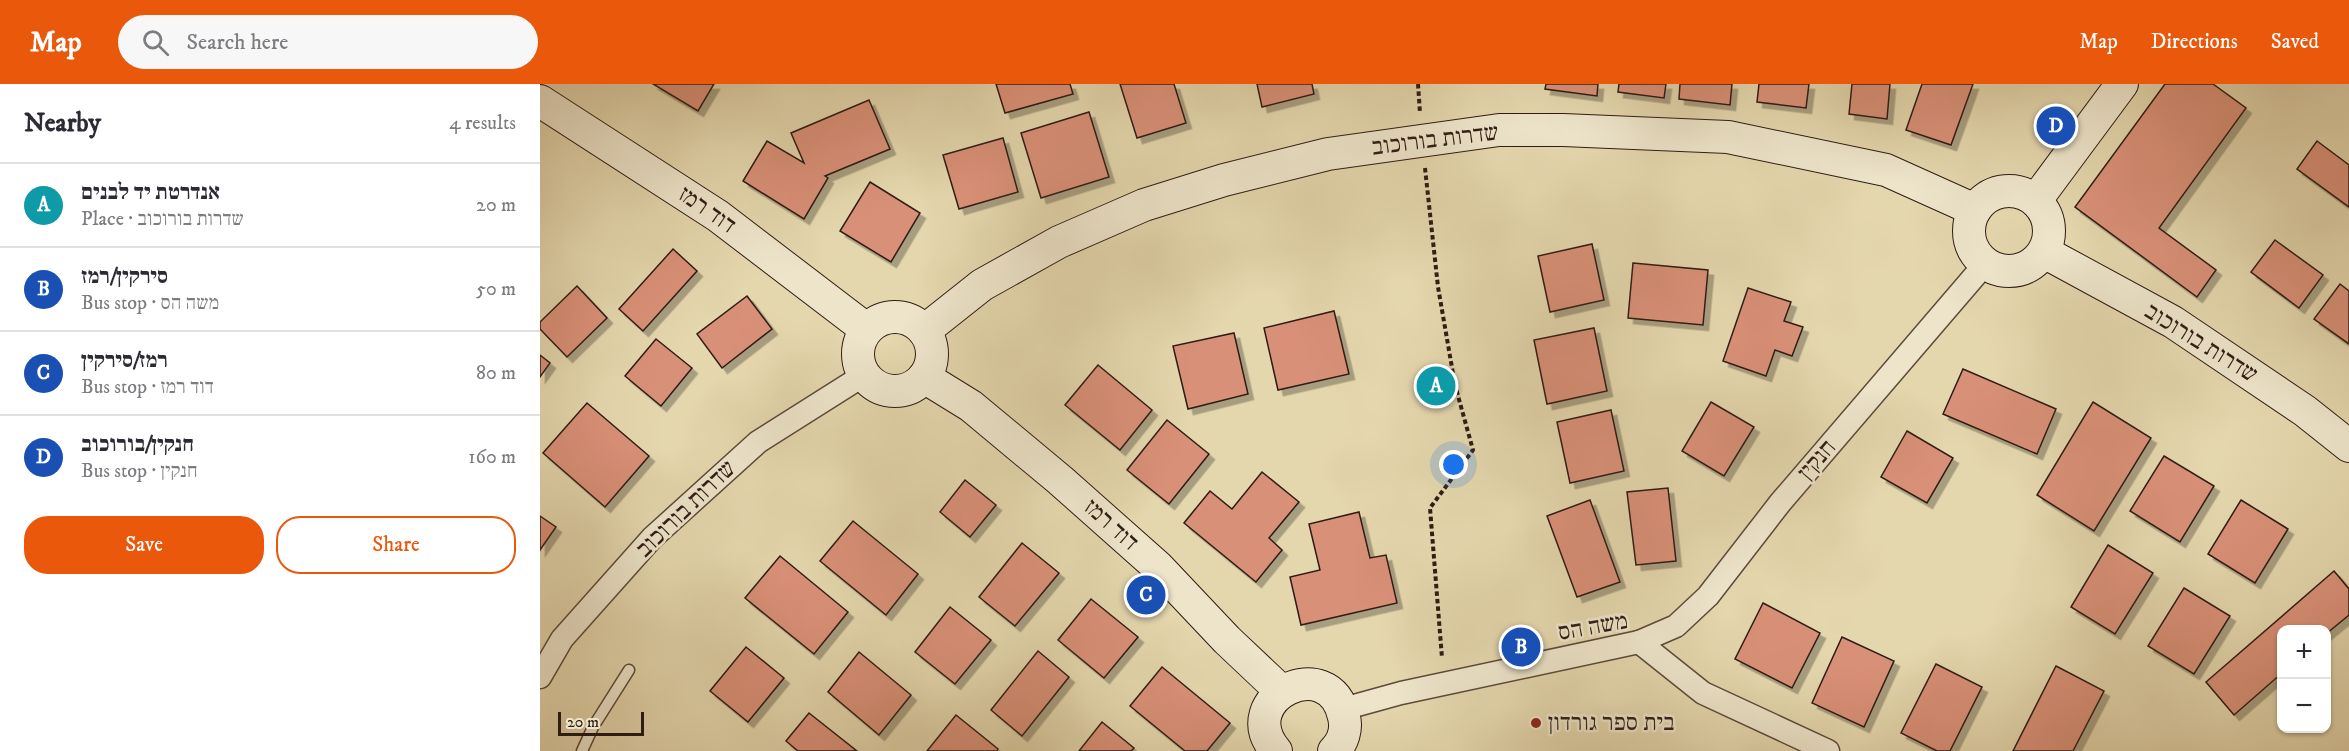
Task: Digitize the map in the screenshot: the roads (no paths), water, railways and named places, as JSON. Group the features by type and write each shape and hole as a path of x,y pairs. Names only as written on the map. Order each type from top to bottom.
{"street":[{"path":"2036,200 2122,84"},
{"name":"דוד רמז","path":"540,101 718,216 866,329"},
{"name":"שדרות בורוכוב","path":"924,331 982,285 1059,242 1144,206 1224,180 1328,154 1499,130 1563,130 1728,137 1886,170 1975,210"},
{"path":"2010,191 2036,200 2044,211 2049,225 2049,239 2044,252 2024,269 2010,272 1997,270 1985,264 1971,245 1969,233 1975,210 1990,196 2010,191"},
{"name":"שדרות בורוכוב","path":"2044,252 2173,322 2305,411 2349,446"},
{"name":"חנקין","path":"1639,642 1676,626 1708,596 1780,503 1985,264"},
{"path":"895,316 916,323 924,331 932,349 932,358 924,377 916,385 894,392 882,390 864,375 857,352 866,329 884,318 895,316"},
{"name":"שדרות בורוכוב","path":"540,677 562,639 652,538 758,442 864,375"},
{"name":"דוד רמז","path":"924,377 970,406 1060,480 1158,567 1227,640 1281,691"},
{"name":"משה הס","path":"1343,709 1401,693 1639,642 1703,693 1828,751"},
{"path":"1275,751 1268,739 1265,726 1267,713 1272,701 1281,691 1300,684 1311,684 1330,692 1343,709 1344,734 1334,751"}],"lane":[{"path":"582,751 593,727 628,670"}],"place":[{"name":"חנקין/בורוכוב","path":"2056,126"},
{"name":"אנדרטת יד לבנים","path":"1436,386"},
{"name":"רמז/סירקין","path":"1146,595"},
{"name":"סירקין/רמז","path":"1521,647"},
{"name":"בית ספר גורדון","path":"1536,723"}]}
